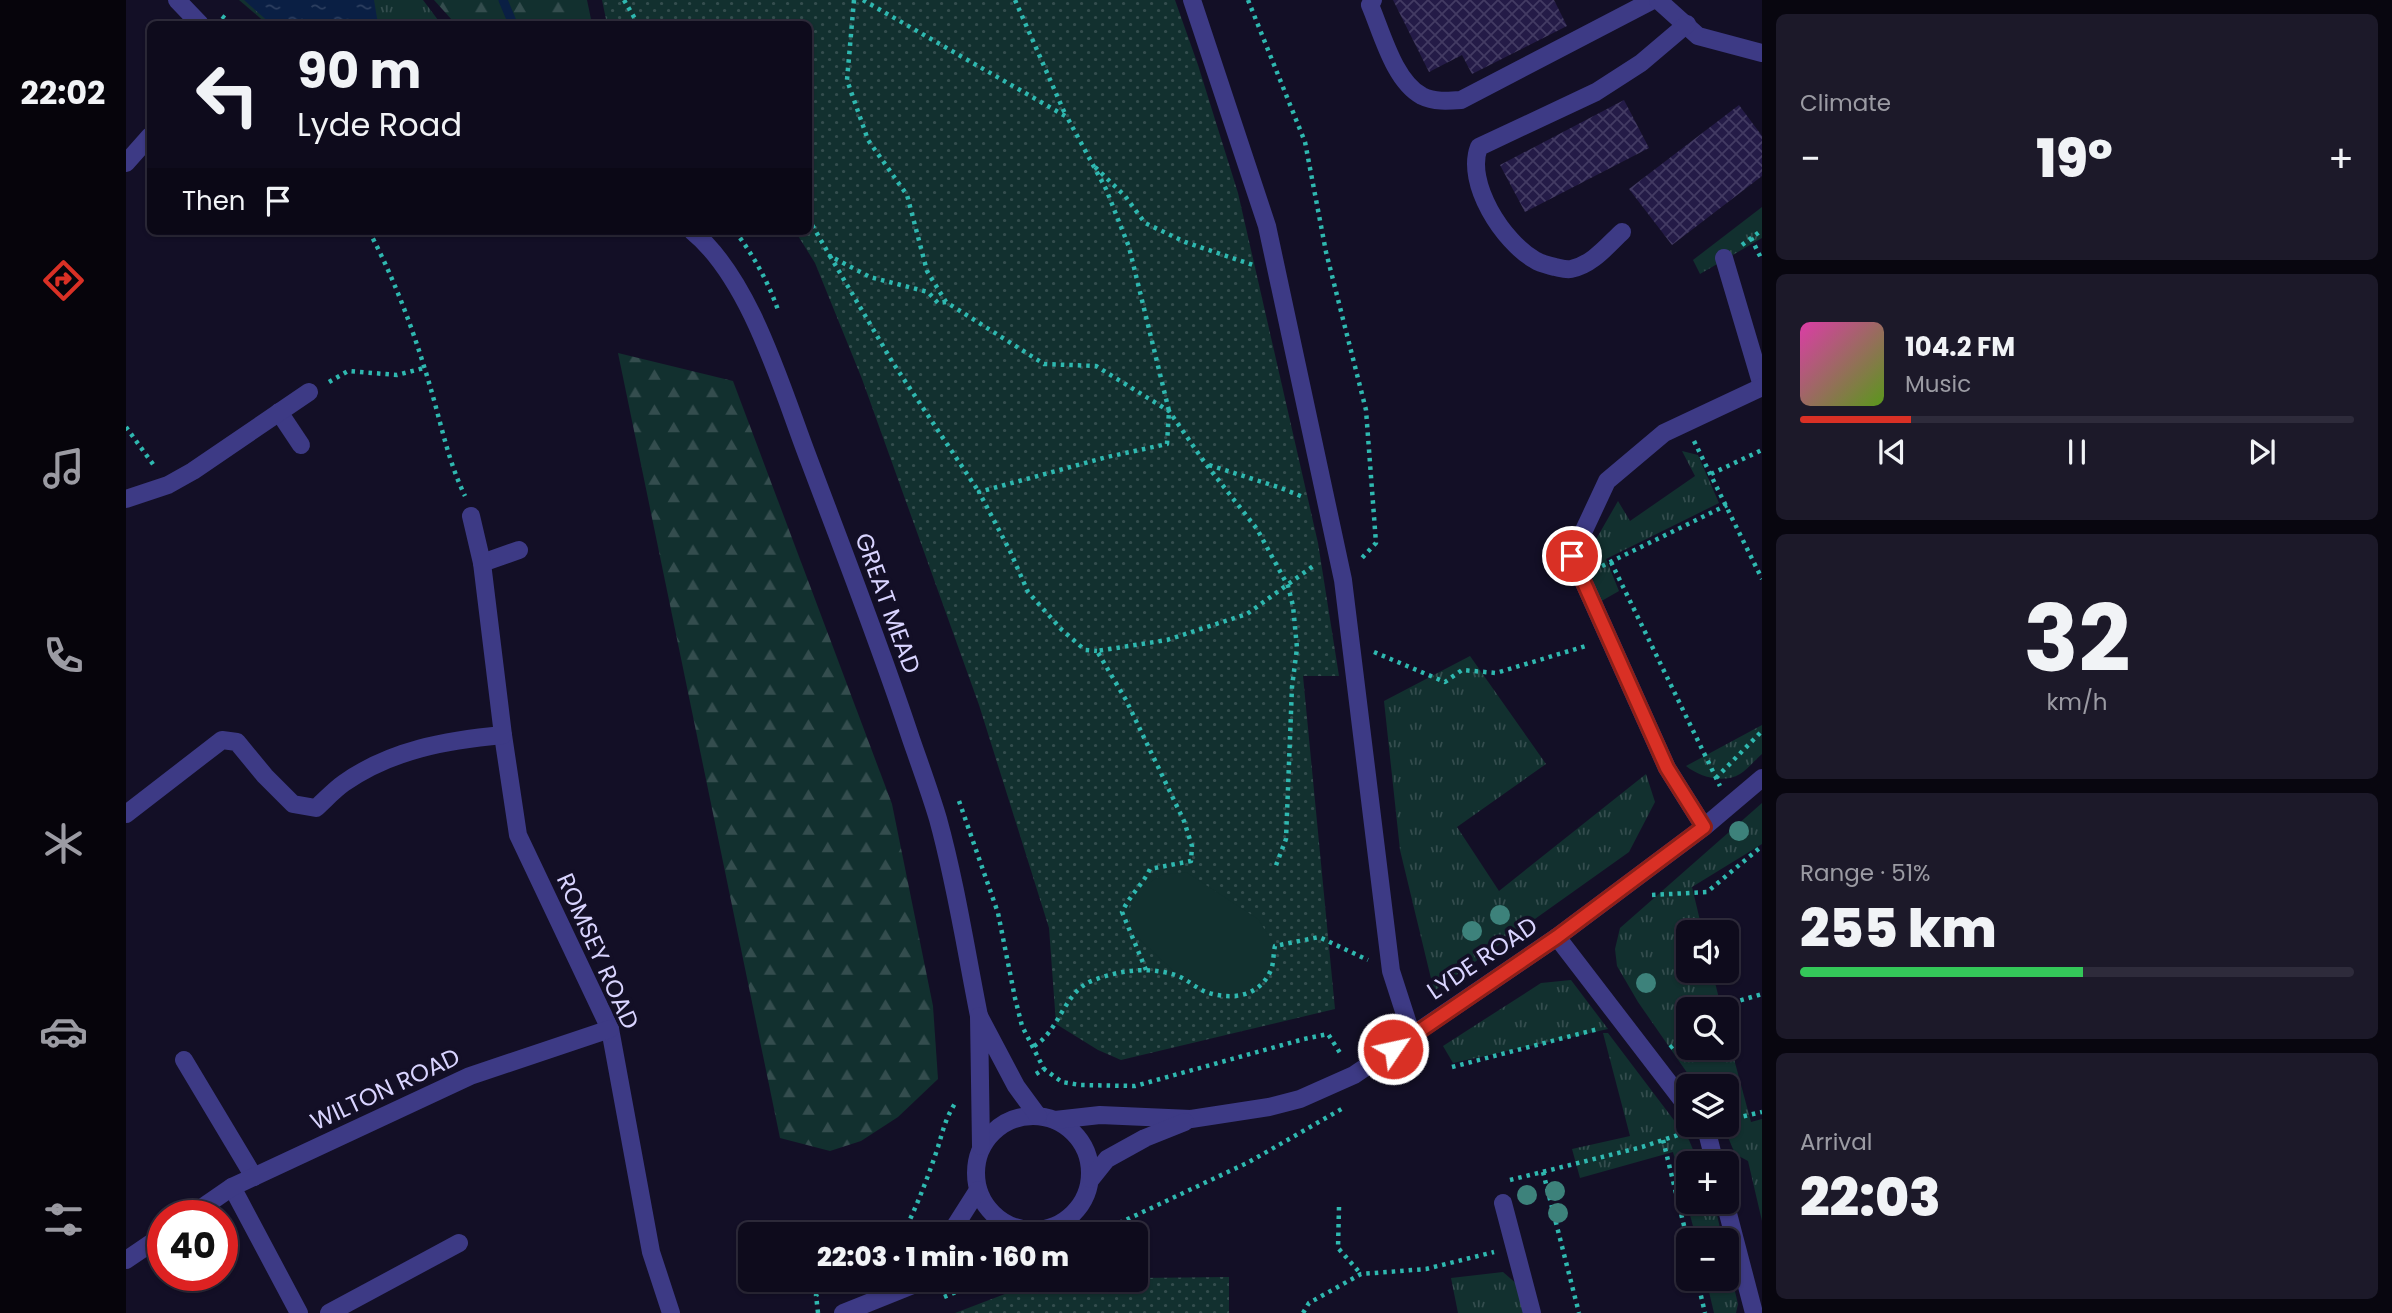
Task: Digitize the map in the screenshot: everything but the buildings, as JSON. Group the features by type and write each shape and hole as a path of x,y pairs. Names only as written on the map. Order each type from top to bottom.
{"street":[{"path":"177,0 197,21"},
{"path":"1192,0 1266,226 1340,572 1391,971 1412,1036"},
{"path":"1373,0 1370,5 1402,80 1422,96 1442,101 1461,100 1653,0"},
{"path":"1658,0 1698,36 1762,53"},
{"path":"1622,232 1590,262 1568,270 1534,260 1507,237 1488,207 1475,158 1479,147 1596,92 1641,63 1687,24"},
{"path":"126,163 147,139"},
{"name":"GREAT MEAD","path":"697,235 723,262 741,291 758,329 886,665 938,818 960,913 979,1016 981,1146"},
{"path":"1704,827 1667,768 1572,556 1607,481 1664,433 1762,386 1724,258"},
{"path":"126,499 168,485 193,471 309,392"},
{"path":"279,412 301,445"},
{"name":"ROMSEY ROAD","path":"471,516 482,563 518,835 610,1029 651,1252 671,1313"},
{"path":"482,563 519,550"},
{"path":"126,814 222,740 237,742 293,804 316,808 342,783 382,760 453,739 503,734"},
{"name":"LYDE ROAD","path":"981,1146 996,1130 1017,1118 1100,1115 1191,1119 1269,1107 1300,1099 1354,1075 1557,937 1704,827 1762,778"},
{"path":"1557,937 1676,1092"},
{"name":"GREAT MEAD","path":"979,1016 1023,1097 1047,1118"},
{"name":"WILTON ROAD","path":"213,1200 232,1187 470,1076 610,1029"},
{"path":"184,1060 254,1177"},
{"path":"1047,1118 1074,1132 1085,1148 1091,1179"},
{"name":"LYDE ROAD","path":"1062,1222 1072,1216 1084,1200 1091,1179 1107,1159 1145,1138 1191,1119"},
{"path":"958,1222 978,1190 976,1163 981,1146"},
{"path":"232,1187 299,1313"},
{"name":"LYDE ROAD","path":"978,1190 988,1209 1004,1222"},
{"path":"1503,1203 1532,1313"},
{"path":"1728,1214 1754,1313"},
{"path":"329,1313 459,1243"},
{"path":"126,1260 147,1246"},
{"path":"842,1313 892,1292"}],"path":[{"path":"624,0 636,21"},
{"path":"854,0 847,80 868,140 907,195 927,271 946,302 1044,363 1096,366 1169,411 1205,463 1257,529 1288,586 1297,648 1292,687 1286,839 1275,868"},
{"path":"863,0 1067,117"},
{"path":"979,492 1107,457 1167,444 1169,411 1129,247 1105,189 1067,117 1015,0"},
{"path":"812,225 893,363 979,492 1028,592 1062,630 1085,650 1097,651 1167,640 1247,614 1328,555 1340,572 1361,559 1376,543 1366,410 1326,252 1305,142 1248,0"},
{"path":"1091,163 1125,196 1145,223 1185,242 1262,268"},
{"path":"371,235 405,310 452,469 471,516"},
{"path":"1751,238 1762,260"},
{"path":"830,256 870,277 928,292 938,303 946,302"},
{"path":"309,392 348,371 397,375 424,368"},
{"path":"1685,423 1762,579"},
{"path":"126,427 168,485"},
{"path":"1711,474 1762,450"},
{"path":"1205,463 1216,469 1281,488 1308,500 1305,486"},
{"path":"1581,576 1727,505"},
{"path":"1611,562 1729,806"},
{"path":"1350,642 1445,682 1462,670 1496,673 1608,638"},
{"path":"1097,651 1126,700 1184,821 1192,846 1191,861 1150,869 1146,878 1129,896 1122,912 1146,970"},
{"path":"1716,778 1762,731"},
{"path":"1651,895 1707,892 1762,846"},
{"path":"1034,1046 1044,1040 1070,999 1089,981 1115,973 1146,970 1179,976 1203,991 1229,999 1256,990 1270,972 1275,946 1320,937 1391,971"},
{"path":"1739,1001 1762,994"},
{"path":"1452,1067 1623,1023"},
{"path":"909,1222 946,1117 960,1097 979,1097"},
{"path":"1739,1117 1762,1112"},
{"path":"1499,1183 1676,1135"},
{"path":"1663,1140 1685,1228"},
{"path":"1543,1172 1579,1313"},
{"path":"1339,1207 1338,1248 1361,1274"},
{"path":"1303,1313 1309,1303 1361,1274 1426,1269 1515,1247"},
{"path":"1700,1291 1705,1313"}],"green space":[{"path":"239,0 423,0 439,21 264,21"},
{"path":"434,0 587,0 591,21 458,21 452,20"},
{"path":"602,0 1175,0 1238,193 1318,543 1339,676 1303,676 1335,1009 1121,1060 1098,1050 1056,1024 1049,928 979,705 862,379 815,263 798,235 812,235 812,21 606,21"},
{"path":"1762,207 1762,238 1700,274 1693,260"},
{"path":"618,353 733,381 892,804 933,1006 938,1079 898,1117 861,1141 830,1151 780,1138"},
{"path":"1682,451 1698,455 1719,503 1606,559 1619,591 1598,603 1591,548 1618,501 1630,521 1695,476"},
{"path":"1470,656 1546,764 1457,827 1499,891 1646,774 1655,802 1629,852 1434,991 1400,850 1384,701"},
{"path":"1762,725 1762,754 1740,774 1726,779 1712,778 1686,766"},
{"path":"1762,803 1762,844 1692,887 1700,920 1676,920 1676,983 1715,983 1719,997 1676,997 1676,1057 1617,966 1615,949 1620,928"},
{"path":"1186,872 1258,919 1275,946 1270,972 1256,990 1229,999 1203,991 1179,976 1133,933 1128,913 1137,891 1161,875"},
{"path":"1571,980 1608,1029 1453,1063 1443,1046 1541,983"},
{"path":"1603,1033 1608,1033 1676,1123 1676,1137 1687,1137 1694,1151 1676,1151 1676,1163 1673,1152 1580,1178 1572,1149 1630,1136"},
{"path":"1678,1060 1734,1060 1738,1074 1688,1074"},
{"path":"1739,1078 1751,1122 1762,1119 1762,1221 1748,1161 1739,1156 1739,1151 1734,1151 1728,1137 1739,1137"},
{"path":"1690,1214 1717,1214 1720,1228 1693,1228"},
{"path":"1503,1272 1518,1285 1525,1313 1458,1313 1451,1278"},
{"path":"1229,1277 1229,1313 955,1313 1010,1292 1148,1292 1148,1278"},
{"path":"1709,1291 1735,1291 1738,1304 1736,1313 1714,1313"}],"water":[{"path":"244,0 374,0 378,21 268,21"}],"waterway":[{"path":"503,0 512,21"}],"route":[{"path":"1393,1049 1557,937 1704,827 1667,768 1572,556"}]}
